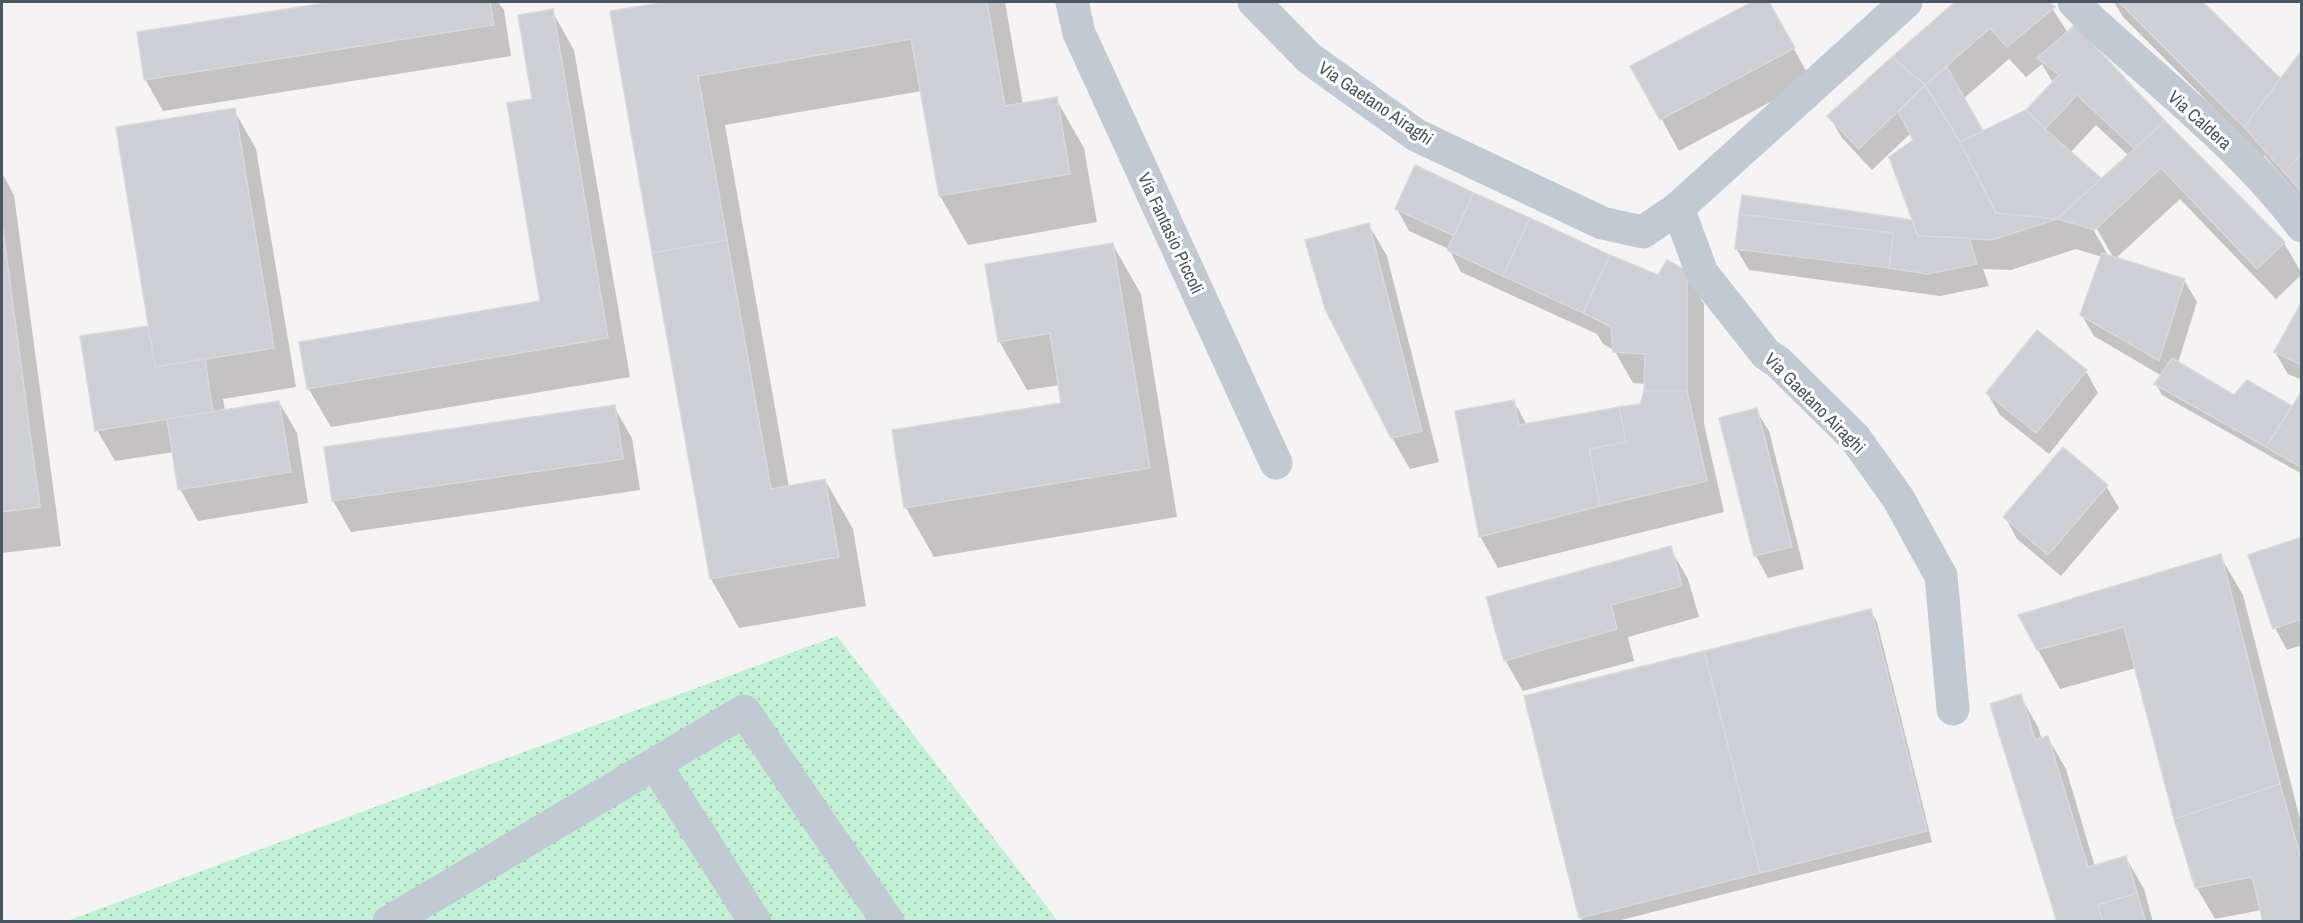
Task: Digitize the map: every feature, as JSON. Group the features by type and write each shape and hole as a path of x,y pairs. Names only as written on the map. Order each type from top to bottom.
{"street":[{"name":"Via Fantasio Piccoli","path":"1071,2 1079,33 1276,463"},
{"name":"Via Gaetano Airaghi","path":"1254,2 1309,58 1416,135 1608,225 1643,232 1678,208 1906,2"},
{"name":"Via Caldera","path":"2083,11 2251,166 2301,225"},
{"name":"Via Gaetano Airaghi","path":"1678,208 1702,273 1766,354 1778,362 1855,438 1898,498 1941,576 1953,709"},
{"path":"389,921 744,711 888,921"},
{"path":"655,764 755,921"}],"green space":[{"path":"837,636 1058,921 64,922"}],"building":[{"path":"332,2 490,2 494,25 144,80 137,32"},
{"path":"666,2 987,2 1005,106 1057,97 1070,174 939,196 911,39 698,76 727,240 652,253 610,11"},
{"path":"1752,2 1769,2 1795,48 1660,120 1630,66"},
{"path":"1955,2 2050,2 2055,7 2007,47 1990,28 1925,85 1892,57"},
{"path":"2119,2 2203,2 2281,79 2244,127"},
{"path":"553,9 608,338 307,389 299,342 540,301 507,103 532,99 518,15"},
{"path":"2075,25 2165,121 2135,149 2077,95 2045,129 2026,110 2059,75 2037,58"},
{"path":"2302,50 2302,153 2284,172 2244,127"},
{"path":"1892,57 1925,85 1859,149 1827,116"},
{"path":"1947,67 1983,131 1960,142 1925,85"},
{"path":"1925,85 1960,142 1996,213 2057,219 1992,240 1918,236 1889,157 1913,140 1898,112"},
{"path":"235,108 274,348 155,367 116,127"},
{"path":"2026,110 2102,179 2057,219 1996,213 1960,142"},
{"path":"2165,121 2285,242 2257,269 2161,168 2095,230 2057,219"},
{"path":"2302,153 2302,192 2284,172"},
{"path":"1415,165 1474,193 1454,236 1395,209"},
{"path":"1474,193 1530,218 1503,276 1447,250"},
{"path":"1742,195 1912,220 1918,236 1969,238 1977,264 1927,274 1889,268 1893,233 1739,214"},
{"path":"1739,214 1893,233 1889,268 1735,249"},
{"path":"1530,218 1610,255 1583,313 1503,276"},
{"path":"2,223 40,507 2,512"},
{"path":"1369,223 1422,431 1391,438 1325,309 1305,240"},
{"path":"727,240 771,489 825,479 839,557 710,579 652,253"},
{"path":"1113,243 1150,468 904,508 892,430 1061,403 1050,333 998,342 985,264"},
{"path":"2102,253 2185,279 2159,361 2080,315"},
{"path":"1610,255 1658,275 1667,260 1687,271 1687,391 1644,391 1645,354 1613,352 1611,327 1583,313"},
{"path":"2302,301 2302,365 2274,352"},
{"path":"148,326 155,367 205,359 213,412 95,431 80,336"},
{"path":"2037,330 2087,370 2036,433 1986,393"},
{"path":"2172,358 2234,395 2247,380 2292,406 2266,447 2154,384"},
{"path":"1644,391 1687,391 1707,481 1600,506 1589,449 1626,442 1619,407 1640,404"},
{"path":"2302,391 2302,468 2266,447"},
{"path":"1514,400 1519,425 1619,407 1626,442 1589,449 1600,506 1479,537 1455,411"},
{"path":"279,401 291,472 178,490 167,419"},
{"path":"615,405 623,459 332,501 324,447"},
{"path":"1757,408 1792,547 1754,556 1719,418"},
{"path":"2063,447 2108,485 2048,555 2003,517"},
{"path":"2302,537 2302,619 2273,629 2248,555"},
{"path":"1671,546 1682,586 1611,605 1617,629 1504,661 1486,597"},
{"path":"2221,554 2280,784 2174,819 2124,627 2037,650 2018,615"},
{"path":"1871,609 1927,831 1760,873 1704,651"},
{"path":"1704,651 1760,873 1579,918 1524,696"},
{"path":"2021,694 2035,740 2048,736 2088,867 2126,856 2137,893 2098,905 2103,922 2057,922 1990,704"},
{"path":"2280,784 2302,862 2302,922 2263,922 2252,877 2195,888 2174,819"},
{"path":"2137,893 2146,922 2103,922 2098,905"}]}
